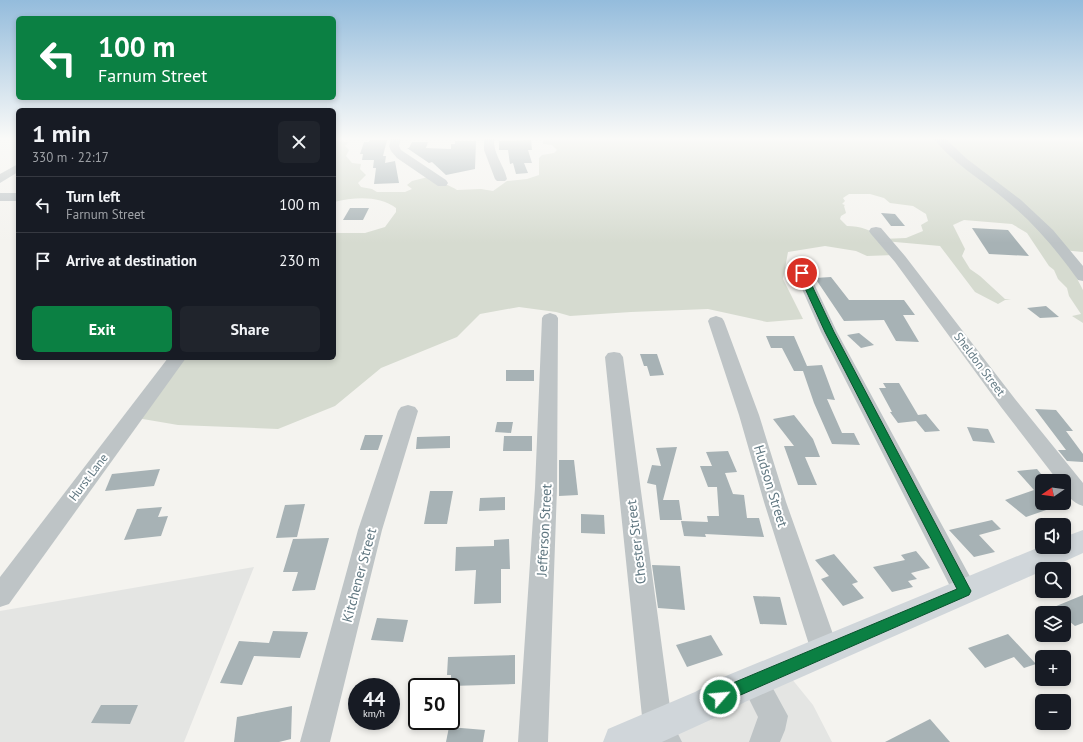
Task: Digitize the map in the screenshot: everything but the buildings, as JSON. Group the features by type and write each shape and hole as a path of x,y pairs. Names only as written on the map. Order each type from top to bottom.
{"main road":[{"path":"621,742 663,734 754,681 1083,542"}],"street":[{"path":"428,174 442,183"},
{"path":"499,174 500,179"},
{"path":"980,174 1007,195 1046,231 1076,266 1083,277"},
{"path":"0,197 16,197"},
{"name":"Sheldon Street","path":"876,231 900,259 1008,403 1083,498"},
{"path":"802,273 829,332 965,591"},
{"name":"Jefferson Street","path":"533,742 546,488 550,318"},
{"name":"Hudson Street","path":"716,321 749,415 775,502 826,651"},
{"name":"Chester Street","path":"614,357 663,734"},
{"name":"Hurst Lane","path":"0,596 176,360"},
{"name":"Kitchener Street","path":"315,742 370,530 408,411"},
{"path":"754,681 774,716 764,742"}],"shaded area":[{"path":"336,174 365,174 366,175 358,183 361,187 372,189 377,192 405,192 412,189 407,185 412,181 428,177 457,190 481,189 493,191 507,181 527,179 539,175 539,174 1083,174 1083,252 1062,250 1083,290 1083,323 1072,316 1081,314 1069,296 1067,288 1058,279 1054,270 1049,266 1027,233 1012,224 964,220 953,225 965,249 962,256 970,269 1005,299 1011,300 1005,300 998,304 975,292 940,246 884,241 894,255 867,256 856,251 825,246 788,252 783,279 803,319 767,322 708,309 570,316 556,312 519,307 480,314 457,337 381,368 335,406 278,429 178,425 131,417 173,360 336,360 336,233 365,233 385,227 396,212 396,208 382,201 366,198 336,202","holes":["849,194 870,194 884,198 890,203 913,206 926,214 928,221 921,225 923,231 906,238 882,239 875,233 866,229 847,226 840,219 841,216 846,213 845,205 842,204 845,201 843,198"]},
{"path":"254,567 184,742 0,742 0,611"},
{"path":"787,673 813,705 832,742 633,742"}],"route":[{"path":"720,697 965,591 829,332 802,273"}]}
